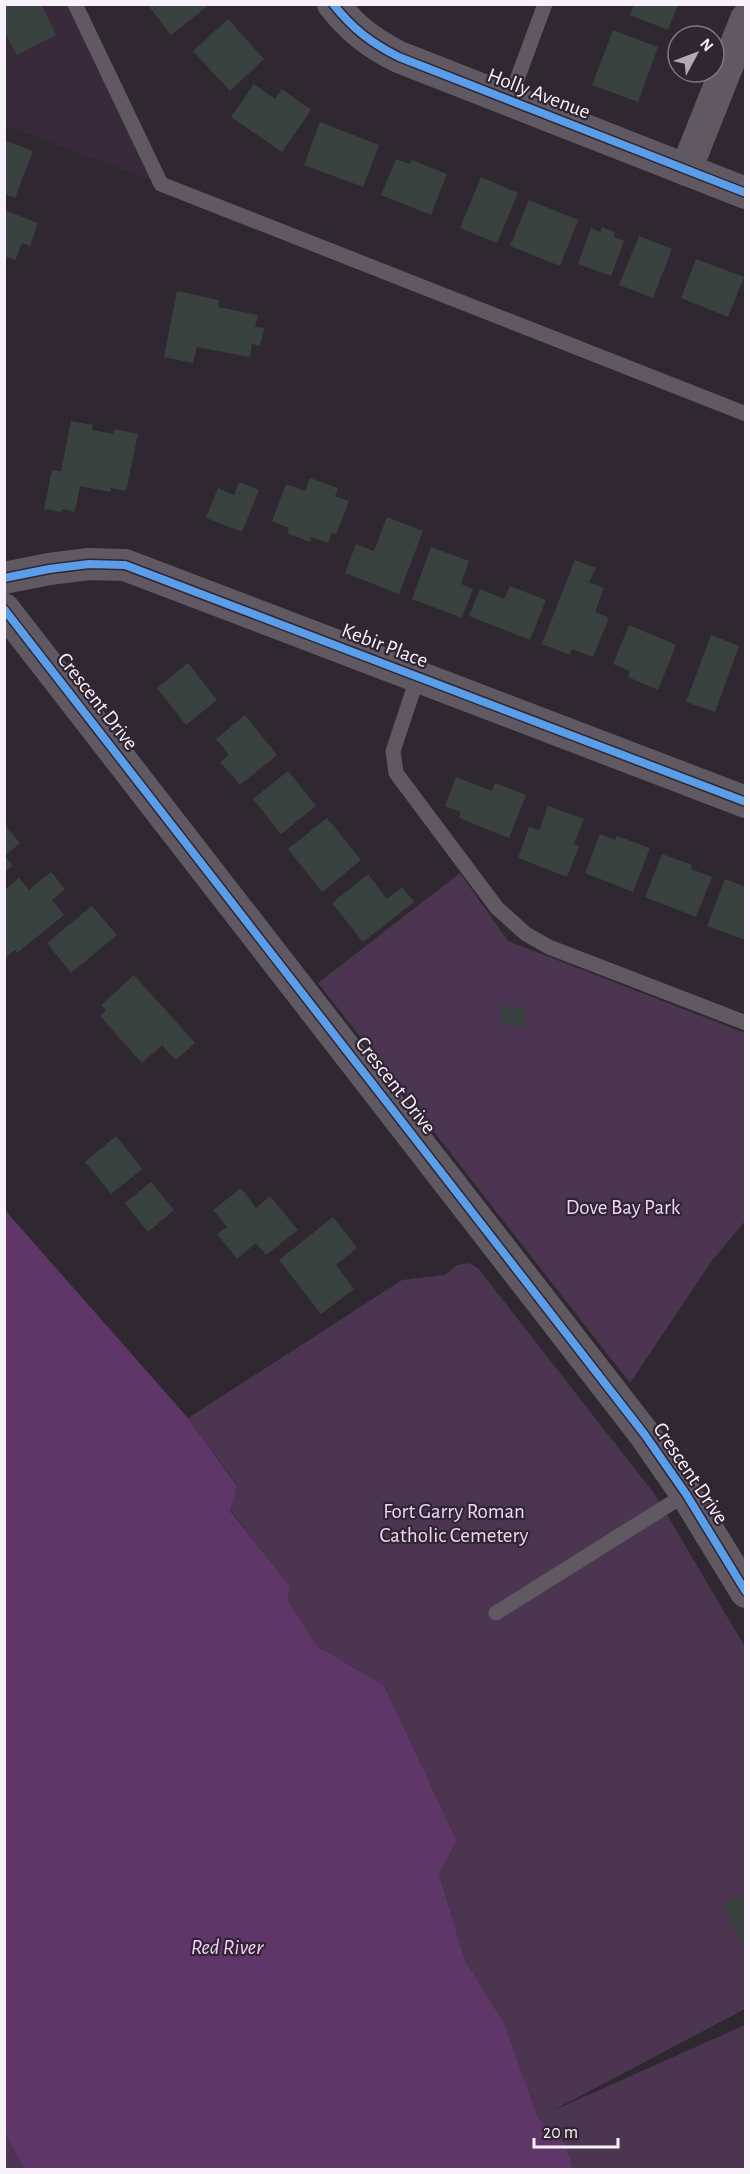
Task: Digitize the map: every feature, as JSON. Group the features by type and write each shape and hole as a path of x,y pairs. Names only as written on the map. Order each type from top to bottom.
{"street":[{"name":"Holly Avenue","path":"333,4 359,33 399,57 746,193"},
{"path":"686,170 746,19"},
{"name":"Kebir Place","path":"4,578 89,564 125,565 746,802"},
{"name":"Crescent Drive","path":"4,609 638,1425 686,1494 746,1592"}],"lane":[{"path":"75,4 161,184 746,414"},
{"path":"509,100 545,4"},
{"path":"418,676 393,751 396,773 497,908 526,934 549,947 746,1023"},
{"path":"496,1612 686,1494"}],"shaded area":[{"path":"4,5 75,5 161,184 5,125"}],"green space":[{"name":"Dove Bay Park","path":"460,873 508,941 745,1033 745,1221 711,1262 630,1383 318,983"},
{"name":"Fort Garry Roman Catholic Cemetery","path":"468,1263 478,1268 656,1496 745,1647 745,2009 550,2112 745,2025 745,2169 573,2169 565,2143 538,2118 505,2025 465,1960 439,1874 457,1841 384,1685 318,1647 288,1600 290,1586 230,1510 237,1485 188,1418 402,1280 445,1275 457,1265"},
{"path":"5,2131 24,2169 5,2169"}],"water":[{"name":"Red River","path":"4,1209 188,1418 237,1486 230,1511 290,1586 288,1600 318,1647 384,1685 457,1841 439,1874 465,1960 505,2025 538,2118 565,2143 573,2169 24,2169 4,2131"}],"building":[{"path":"4,4 41,4 56,35 17,55 7,36 4,37"},
{"path":"147,4 210,4 171,35"},
{"path":"634,4 678,4 670,24 666,24 666,29 630,15"},
{"path":"228,19 264,59 230,91 193,51"},
{"path":"613,30 658,47 638,102 592,85"},
{"path":"254,84 275,99 282,89 311,110 282,152 231,117"},
{"path":"320,122 379,145 363,187 304,165"},
{"path":"4,140 33,151 15,198 4,194"},
{"path":"396,159 410,164 412,160 447,174 431,215 381,195"},
{"path":"481,177 518,193 497,243 460,228"},
{"path":"529,200 578,220 560,266 510,246"},
{"path":"4,210 38,223 30,246 22,243 15,260 4,256"},
{"path":"602,227 615,232 614,237 624,241 611,276 578,264 591,228 600,232"},
{"path":"639,236 672,249 653,298 619,285"},
{"path":"696,259 744,277 728,317 681,298"},
{"path":"177,291 219,300 218,307 258,315 255,327 264,328 260,346 252,344 250,357 197,347 193,363 164,357"},
{"path":"71,421 93,425 92,430 113,434 114,429 138,434 126,491 111,488 110,492 80,486 75,512 44,509 52,470 61,471"},
{"path":"310,478 338,488 335,496 349,501 336,534 332,533 328,543 311,537 310,542 287,533 289,528 272,521 286,484 305,491"},
{"path":"239,482 259,490 242,532 206,518 218,488 234,495"},
{"path":"387,517 423,531 399,594 345,573 356,544 374,551"},
{"path":"431,547 469,561 461,584 473,589 462,618 412,599"},
{"path":"575,560 596,568 589,582 604,588 595,612 609,618 593,657 572,649 570,655 542,644"},
{"path":"510,586 546,600 530,640 469,616 480,589 504,599"},
{"path":"629,625 676,645 658,690 628,677 630,671 613,664"},
{"path":"711,635 739,646 715,712 686,702"},
{"path":"188,663 217,700 186,725 157,688"},
{"path":"245,715 277,755 240,785 220,762 229,755 216,739"},
{"path":"288,771 316,806 281,834 253,799"},
{"path":"456,777 492,791 495,783 526,795 509,838 459,818 461,812 445,806"},
{"path":"548,806 584,819 574,844 579,846 567,877 518,858 529,827 539,830"},
{"path":"327,818 361,860 322,892 288,849"},
{"path":"4,824 20,843 5,856 13,866 4,872"},
{"path":"600,834 615,840 617,836 650,848 633,892 585,873"},
{"path":"662,854 692,865 691,869 712,877 696,917 645,897"},
{"path":"51,872 65,889 52,900 64,915 17,953 15,950 4,959 4,890 19,878 29,890"},
{"path":"368,874 387,899 402,887 414,902 363,942 332,903"},
{"path":"725,879 746,887 746,940 707,926"},
{"path":"92,906 117,935 71,973 47,943"},
{"path":"134,975 195,1043 176,1060 162,1045 142,1063 100,1016 106,1010 101,1005"},
{"path":"503,1005 526,1008 523,1027 500,1024"},
{"path":"116,1136 142,1169 111,1194 85,1162"},
{"path":"151,1182 174,1210 148,1232 125,1203"},
{"path":"241,1188 256,1208 270,1196 298,1230 266,1255 256,1243 237,1259 217,1234 227,1227 213,1210"},
{"path":"333,1217 357,1248 336,1265 354,1289 321,1314 279,1260"},
{"path":"746,1894 746,1953 724,1904"}],"cycle path":[{"path":"333,4 363,35 399,57 746,193"},
{"path":"4,578 89,564 125,565 746,802"},
{"path":"4,609 645,1435 686,1494 746,1592"}]}
